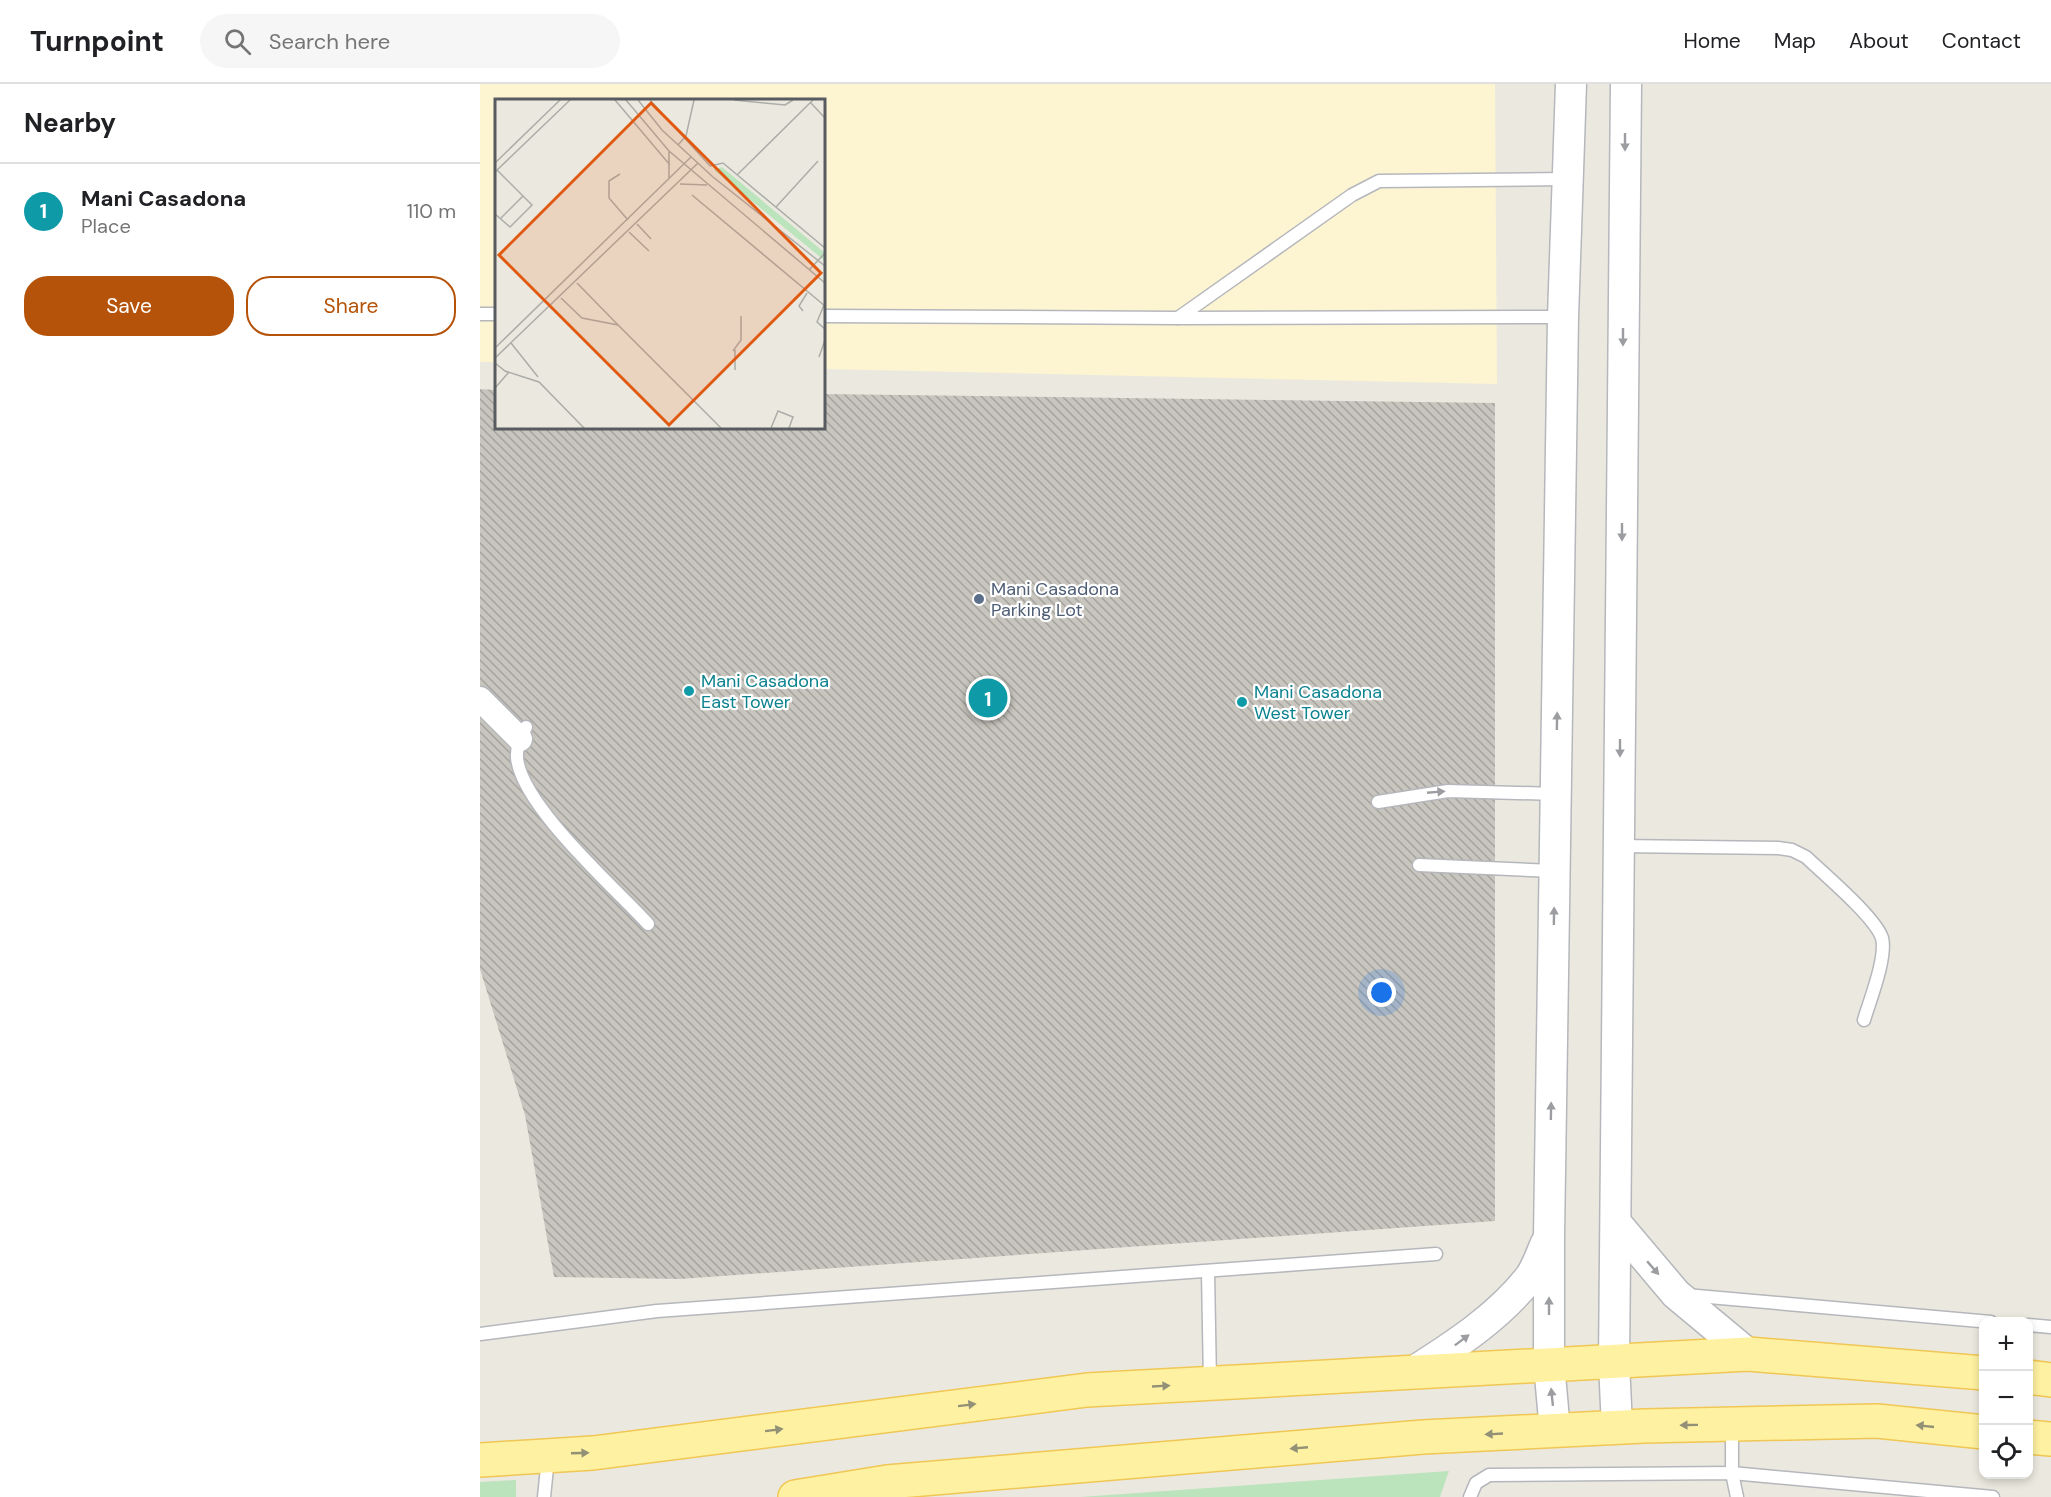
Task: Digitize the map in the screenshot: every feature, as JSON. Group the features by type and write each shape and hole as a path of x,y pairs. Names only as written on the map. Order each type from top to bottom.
{"main road":[{"path":"480,1460 594,1453 1087,1390 1748,1354 1979,1373"},
{"path":"2033,1378 2051,1380"},
{"path":"795,1497 899,1481 1412,1438 1617,1427 1877,1421 1979,1432"},
{"path":"2033,1437 2051,1439"}],"street":[{"path":"1556,1431 1549,1364 1549,1237 1563,317 1571,84"},
{"path":"1617,1427 1614,1363 1626,84"},
{"path":"480,699 523,733"},
{"path":"1616,1223 1676,1294 1748,1354"},
{"path":"1413,1372 1463,1340 1500,1307 1530,1276 1549,1237"}],"lane":[{"path":"1178,318 1352,195 1379,181 1566,179"},
{"path":"825,316 1563,317"},
{"path":"523,733 517,757 523,779 544,813 648,924"},
{"path":"1378,802 1448,791 1556,794"},
{"path":"1619,846 1778,848 1792,850 1806,857 1875,925 1882,939 1882,953 1864,1020"},
{"path":"1419,865 1555,871"},
{"path":"480,1334 657,1311 1436,1254"},
{"path":"1208,1272 1210,1383"},
{"path":"1676,1294 1979,1321"},
{"path":"2033,1325 2051,1327"},
{"path":"1731,1424 1732,1473 1737,1497"},
{"path":"544,1497 549,1454"},
{"path":"1470,1497 1476,1483 1489,1475 1732,1473 1993,1497"}],"shaded area":[{"path":"480,84 1495,84 1497,384 825,369 825,99 495,99 495,362 480,362"}],"green space":[{"path":"1449,1471 1440,1497 1080,1497"},
{"path":"516,1480 516,1497 480,1497 480,1482"}],"building":[{"path":"480,389 495,390 495,429 825,429 825,394 1495,403 1495,1221 680,1279 554,1277 525,1115 480,969"}],"place":[{"name":"Mani Casadona Parking Lot","path":"979,599"},
{"name":"Mani Casadona East Tower","path":"689,691"},
{"name":"Mani Casadona","path":"988,698"},
{"name":"Mani Casadona West Tower","path":"1242,702"}]}
